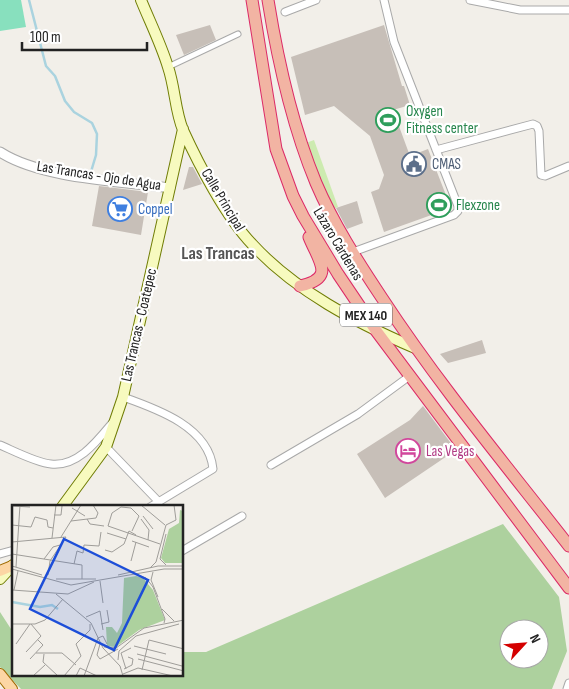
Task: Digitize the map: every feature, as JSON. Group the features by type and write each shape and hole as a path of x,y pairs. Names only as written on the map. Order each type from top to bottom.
{"highway":[{"name":"Lázaro Cárdenas","path":"252,0 276,149 293,196 303,216 338,274 378,332 569,588"},
{"name":"Lázaro Cárdenas","path":"268,0 285,81 302,143 317,184 353,252 414,348 488,446 569,546"},
{"path":"300,286 316,282 321,278 323,271 303,216"}],"main road":[{"name":"Calle Principal","path":"141,0 168,67 183,129 224,207 251,243 300,286 378,332 414,348"},
{"name":"Las Trancas - Coatepec","path":"63,505 106,447 123,398 183,129"},
{"path":"0,571 12,565"},
{"path":"0,579 12,566"},
{"path":"0,674 12,689"}],"street":[{"path":"247,0 250,13 255,20"},
{"path":"285,12 316,0"},
{"path":"353,252 454,215 458,211 458,206 394,42 384,0"},
{"path":"470,0 520,10 569,10"},
{"path":"168,67 238,34"},
{"path":"436,150 533,124 537,126 539,131 541,175 545,176 569,166"},
{"name":"Las Trancas - Ojo de Agua","path":"0,152 10,158 45,171 170,188"},
{"path":"271,465 358,414 411,375"},
{"path":"123,398 157,409 182,423 204,444 212,460 213,469 152,505"},
{"path":"0,446 51,464 65,462 78,457 95,444 116,418"},
{"path":"106,447 158,501"},
{"path":"184,550 242,516"},
{"path":"567,689 569,683"}],"green space":[{"path":"0,0 21,0 26,27 0,31"},
{"path":"314,140 338,207 333,209 320,183 306,143"},
{"path":"503,524 559,597 567,651 552,689 21,689 0,667 0,612 12,629 12,676 184,676 184,652 206,652"}],"building":[{"path":"210,25 216,40 184,55 176,35"},
{"path":"384,25 402,86 404,86 410,105 393,110 410,156 428,149 451,208 384,232 371,192 379,189 384,175 370,136 334,106 305,115 291,57"},
{"path":"189,167 193,167 202,184 183,190"},
{"name":"Coppel","path":"99,186 148,192 141,235 92,226"},
{"path":"357,201 363,223 347,229 336,208"},
{"path":"482,340 486,353 448,363 440,354"},
{"name":"Las Vegas","path":"423,406 456,450 385,498 357,454 410,420"}],"waterway":[{"path":"29,0 46,66 55,76 65,101 74,112 92,123 97,134 96,155 90,175"}],"place":[{"name":"Oxygen Fitness center","path":"388,120"},
{"name":"CMAS","path":"414,164"},
{"name":"Flexzone","path":"439,205"},
{"name":"Coppel","path":"120,209"},
{"name":"Las Vegas","path":"408,451"}],"district":[{"name":"Las Trancas","path":"218,253"}]}
